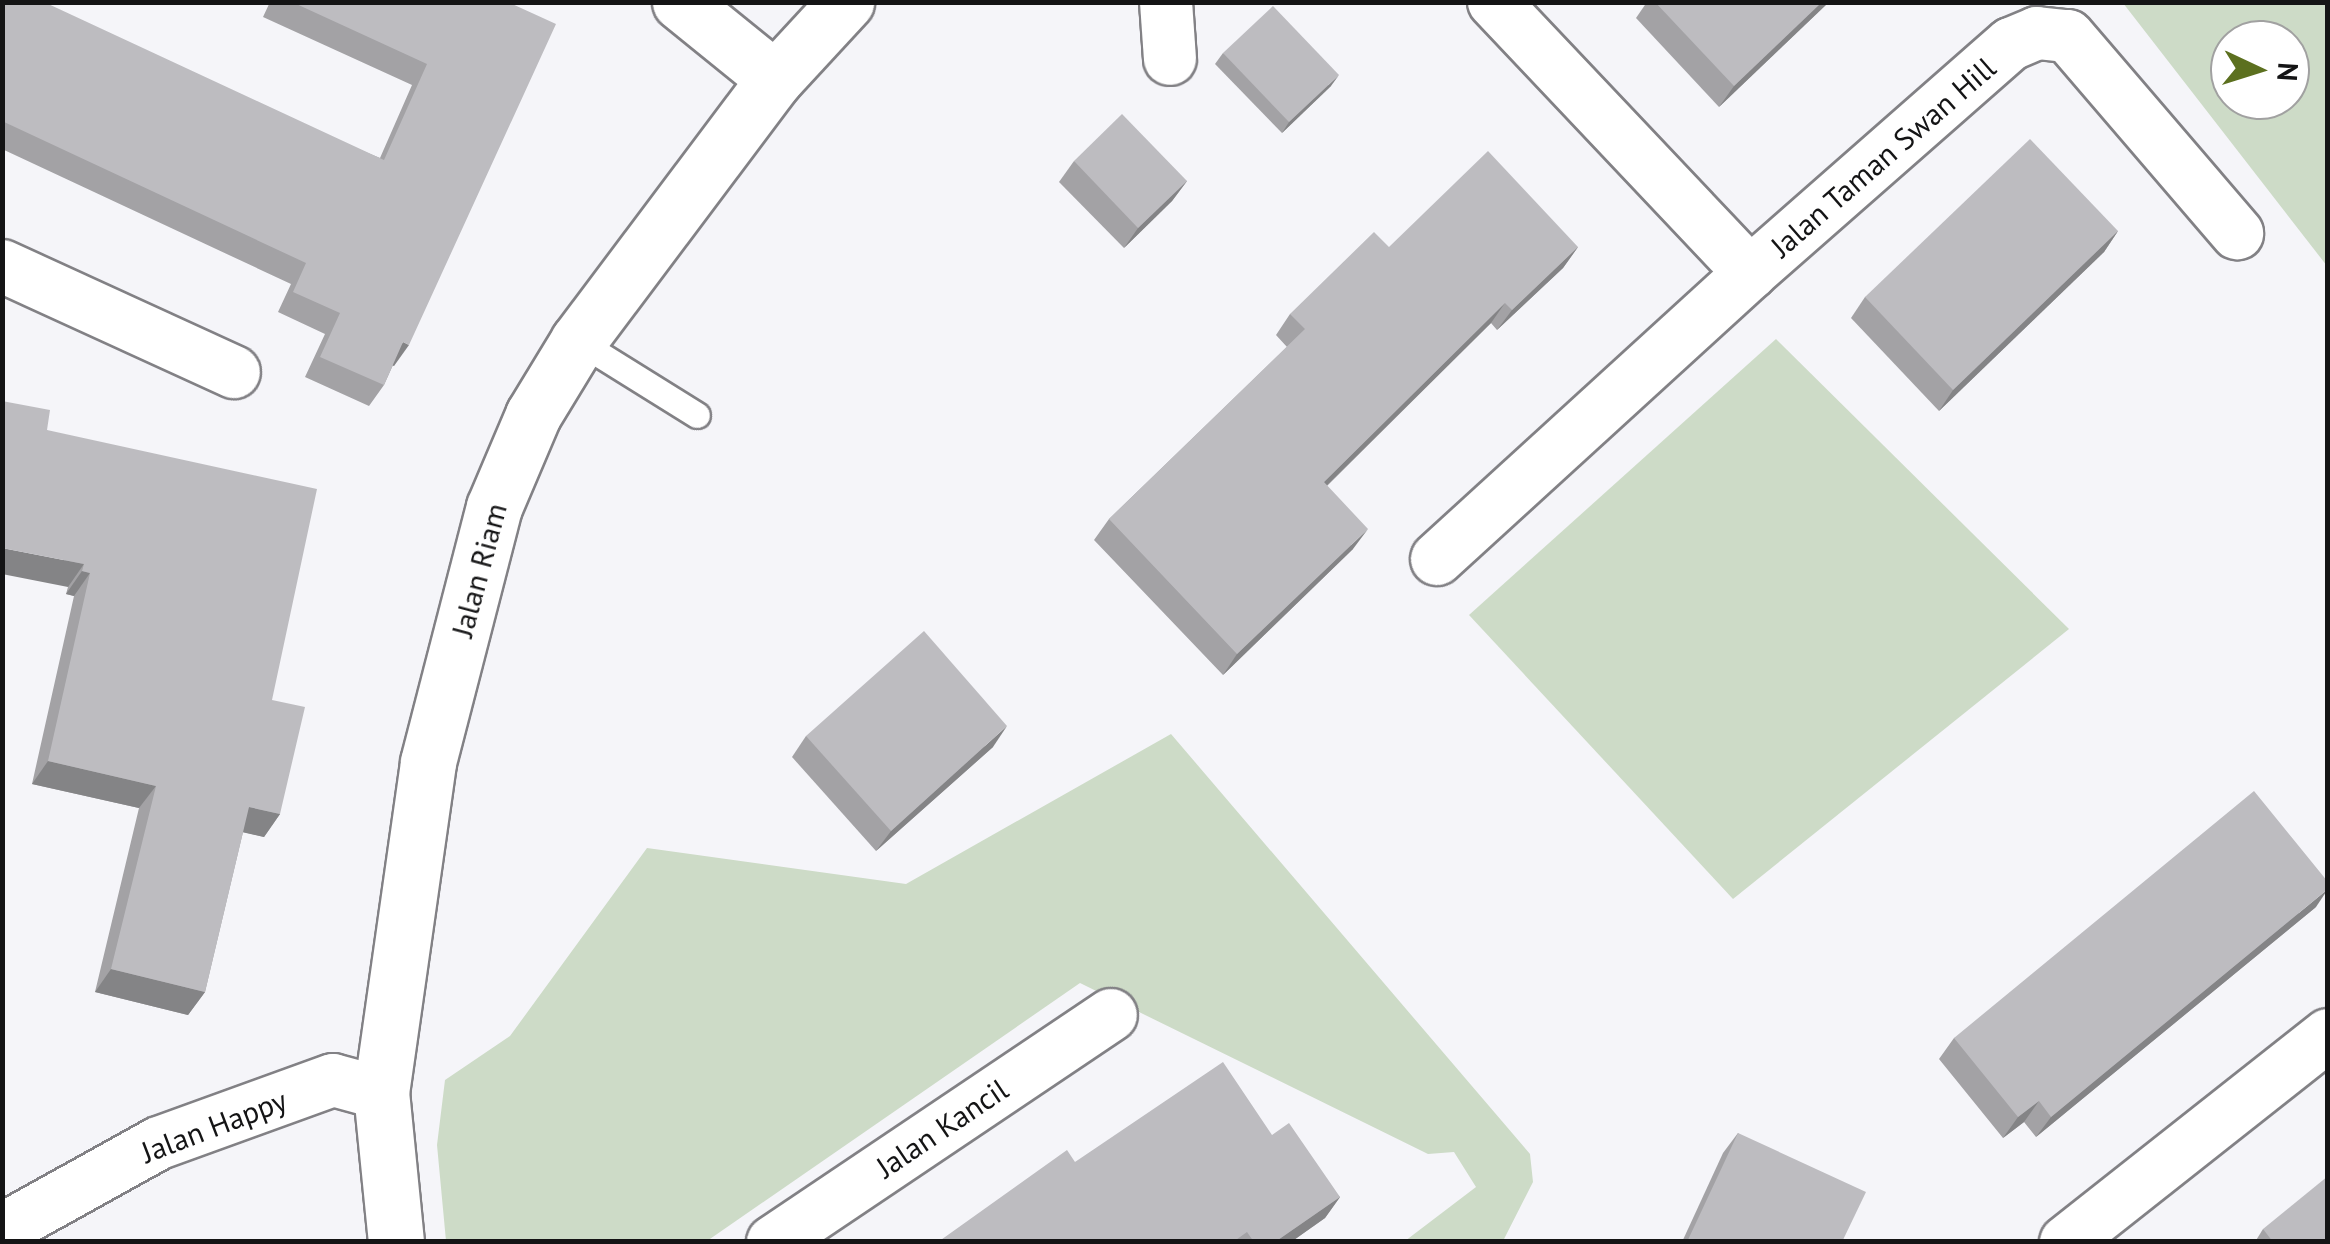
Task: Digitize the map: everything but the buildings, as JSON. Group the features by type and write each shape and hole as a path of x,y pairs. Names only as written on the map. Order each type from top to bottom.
{"main road":[{"path":"680,2 775,79"},
{"name":"Jalan Riam","path":"396,1242 381,1093 428,762 494,507 533,415 578,341 775,79 846,2"}],"street":[{"path":"1166,2 1170,60"},
{"name":"Jalan Taman Swan Hill","path":"1494,2 1750,274 2012,44 2037,33 2068,36 2237,233"},
{"path":"2,266 234,372"},
{"path":"1437,560 1750,274"},
{"name":"Jalan Kancil","path":"772,1242 1111,1015"},
{"path":"2066,1242 2328,1035"},
{"name":"Jalan Happy","path":"2,1230 158,1143 332,1080 381,1093"}],"lane":[{"path":"578,341 698,415"}],"green space":[{"path":"2123,3 2327,3 2327,266 2214,120 2310,120 2310,20 2210,20 2210,115"},
{"path":"1776,339 2069,629 1733,899 1469,615"},
{"path":"1171,734 1530,1154 1533,1182 1503,1241 1405,1241 1476,1187 1454,1152 1428,1154 1080,983 707,1241 446,1241 437,1145 445,1080 510,1036 647,848 906,884"}]}
